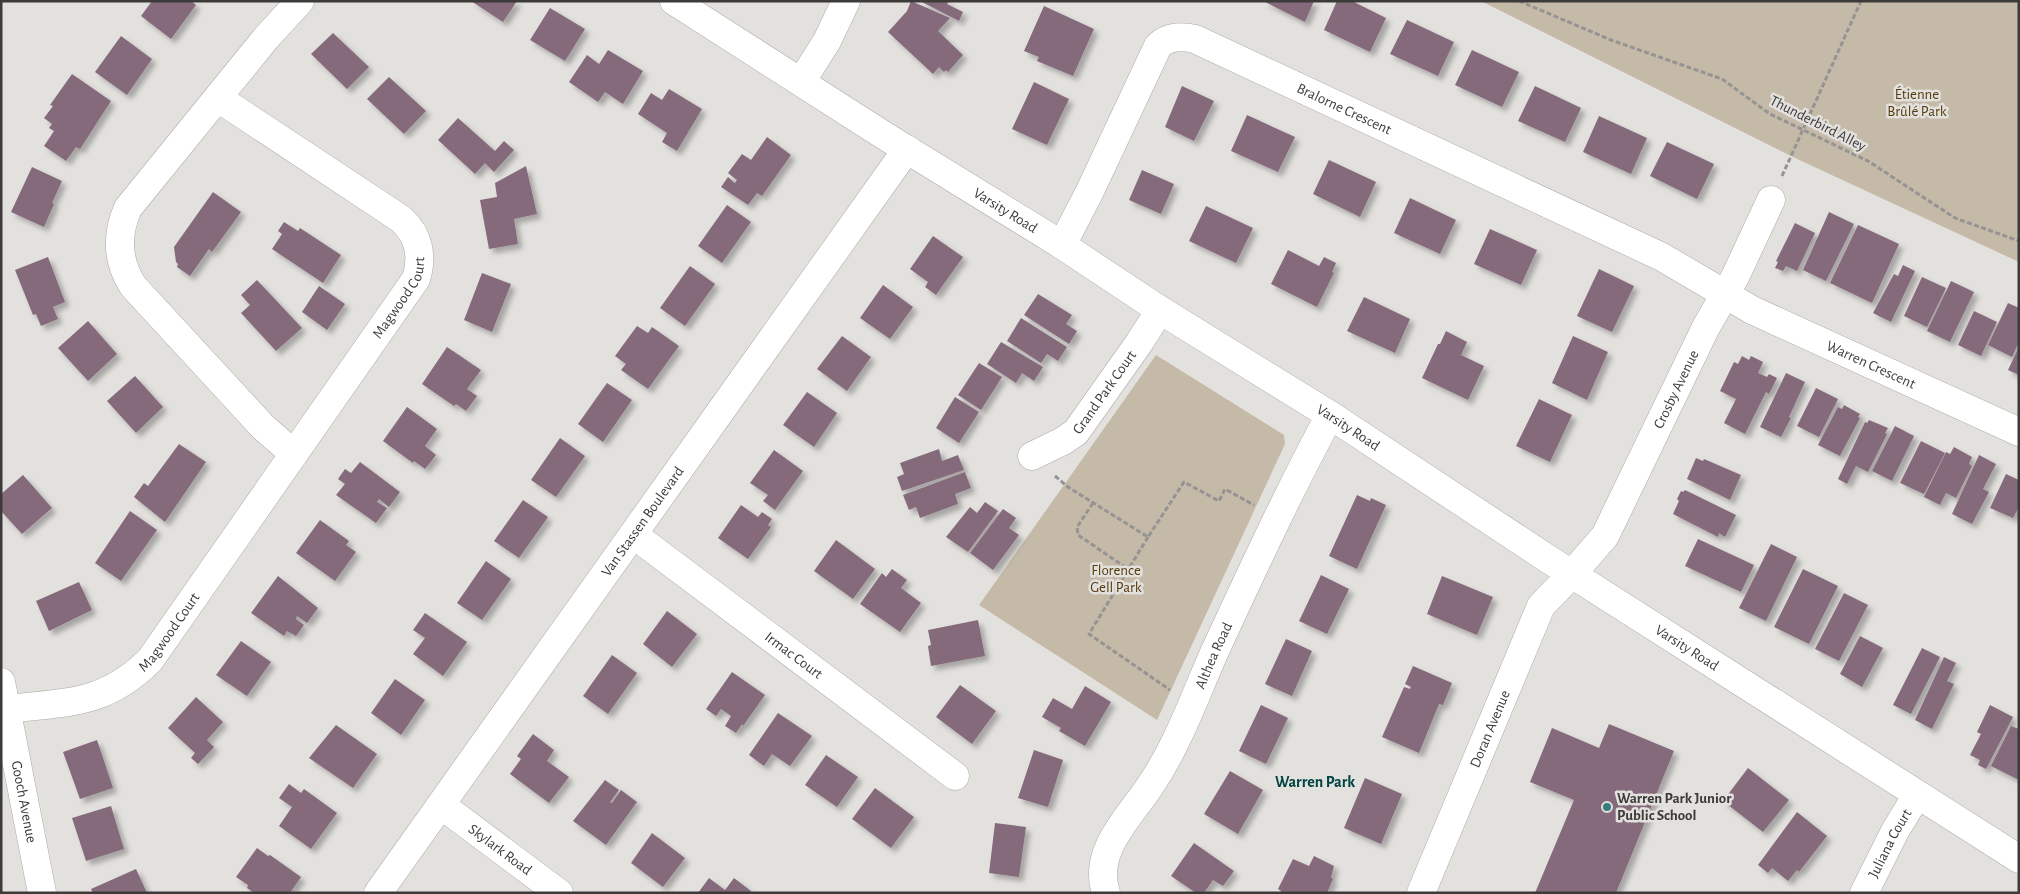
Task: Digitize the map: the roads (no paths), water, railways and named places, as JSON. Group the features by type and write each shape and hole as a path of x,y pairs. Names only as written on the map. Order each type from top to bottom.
{"street":[{"path":"294,454 262,427 133,286 124,272 120,255 120,230 128,208 266,38 300,1"},
{"name":"Varsity Road","path":"674,1 1062,245 1160,310 1330,415 1572,574 2019,860"},
{"path":"801,82 827,41 846,1"},
{"name":"Bralorne Crescent","path":"1062,245 1089,193 1158,46 1164,41 1178,37 1195,39 1662,257 1725,294"},
{"name":"Magwood Court","path":"8,709 89,698 105,693 134,676 150,660 412,286 418,272 419,250 411,230 402,219 218,98"},
{"name":"Van Stassen Boulevard","path":"378,893 907,149"},
{"name":"Crosby Avenue","path":"1572,574 1605,536 1706,327 1725,294 1771,200"},
{"name":"Warren Crescent","path":"1725,294 1752,310 2019,432"},
{"name":"Grand Park Court","path":"1032,456 1064,441 1076,432 1160,310"},
{"name":"Althea Road","path":"1106,893 1102,869 1108,846 1151,785 1177,741 1192,702 1277,517 1330,415"},
{"name":"Irmac Court","path":"634,535 954,776"},
{"name":"Doran Avenue","path":"1421,893 1541,606 1572,574"},
{"name":"Gooch Avenue","path":"1,682 8,709 42,893"},
{"name":"Juliana Court","path":"1864,893 1895,831 1917,795"},
{"name":"Skylark Road","path":"441,805 559,893"}],"place":[{"name":"Warren Park Junior Public School","path":"1607,807"}],"district":[{"name":"Warren Park","path":"1315,781"}],"park label":[{"name":"Étienne Brûlé Park","path":"1917,102"},
{"name":"Florence Gell Park","path":"1116,578"}]}
